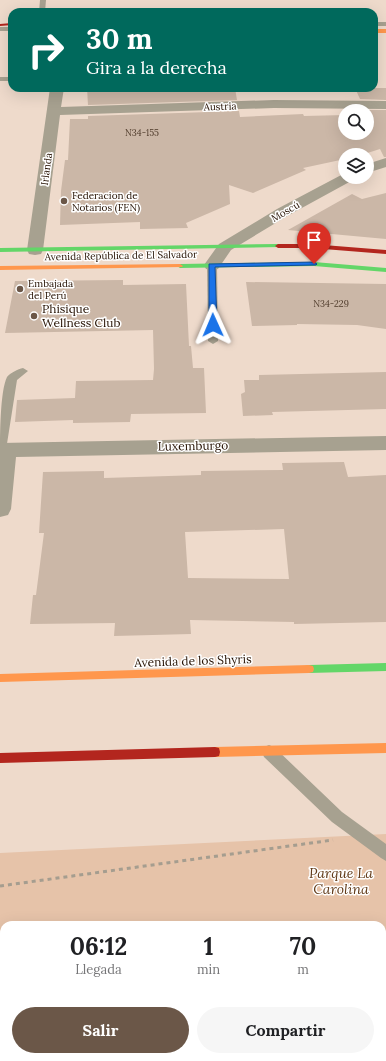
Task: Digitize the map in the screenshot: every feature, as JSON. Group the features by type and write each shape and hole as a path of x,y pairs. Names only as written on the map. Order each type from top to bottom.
{"street":[{"name":"Irlanda","path":"35,250 56,92"},
{"name":"Austria","path":"54,111 274,104 386,105"},
{"path":"374,166 386,162"},
{"name":"Moscú","path":"225,247 283,212 338,182"},
{"name":"Avenida República de El Salvador","path":"0,250 311,246 386,252"},
{"path":"212,265 225,247"},
{"name":"Avenida República de El Salvador","path":"0,268 314,264 386,270"},
{"name":"Luxemburgo","path":"3,450 386,443"},
{"path":"0,508 3,450"},
{"name":"Avenida de los Shyris","path":"0,678 386,667"},
{"path":"0,758 386,748"}],"lane":[{"path":"212,265 213,341"},
{"path":"3,450 10,384 12,378 23,372"},
{"path":"269,752 337,817 386,853"}],"path":[{"path":"0,886 336,840"}],"green space":[{"name":"Parque La Carolina","path":"386,834 386,921 0,921 0,853"}],"building":[{"path":"378,88 386,88 386,100 360,99 357,92 378,92"},
{"path":"87,92 236,92 237,100 88,105"},
{"path":"374,110 386,110 386,157 384,157 380,149 374,151 374,148 338,148 338,160 303,168 306,170 253,193 229,185 230,204 186,223 188,228 140,229 140,222 60,225 61,191 65,160 68,160 70,119 88,119 88,116 239,111 240,117 303,114 304,116 338,115 338,140 374,140"},
{"path":"386,193 386,239 288,230 352,194 362,199"},
{"path":"123,280 123,285 186,284 189,346 191,346 193,368 204,368 206,413 131,414 130,422 73,423 73,420 15,422 17,400 75,398 76,381 153,380 154,369 153,330 5,333 15,281"},
{"path":"246,282 386,284 386,329 357,325 297,324 252,326"},
{"path":"386,372 386,409 272,412 273,415 243,416 241,394 245,392 244,380 259,380 259,375"},
{"path":"344,462 348,477 386,475 386,622 294,624 294,622 190,620 191,634 114,636 115,623 30,624 33,595 36,595 44,533 39,533 43,472 104,471 104,478 201,475 201,471 283,470 282,463","holes":["284,529 289,579 188,578 185,532"]}],"traffic: fast":[{"path":"0,250 278,246"},
{"path":"180,266 314,264 386,270"},
{"path":"309,669 386,667"}],"traffic: slow":[{"path":"378,31 386,31"},
{"path":"0,268 180,266"},
{"path":"0,678 309,669"},
{"path":"215,752 386,748"}],"traffic: jam":[{"path":"0,25 8,24"},
{"path":"278,246 311,246 386,252"},
{"path":"0,758 215,752"}],"place":[{"name":"Federacion de Notarios (FEN)","path":"64,201"},
{"name":"Embajada del Perú","path":"20,289"},
{"name":"Phisique Wellness Club","path":"34,316"}],"route":[{"path":"213,325 212,265 314,264"}]}
